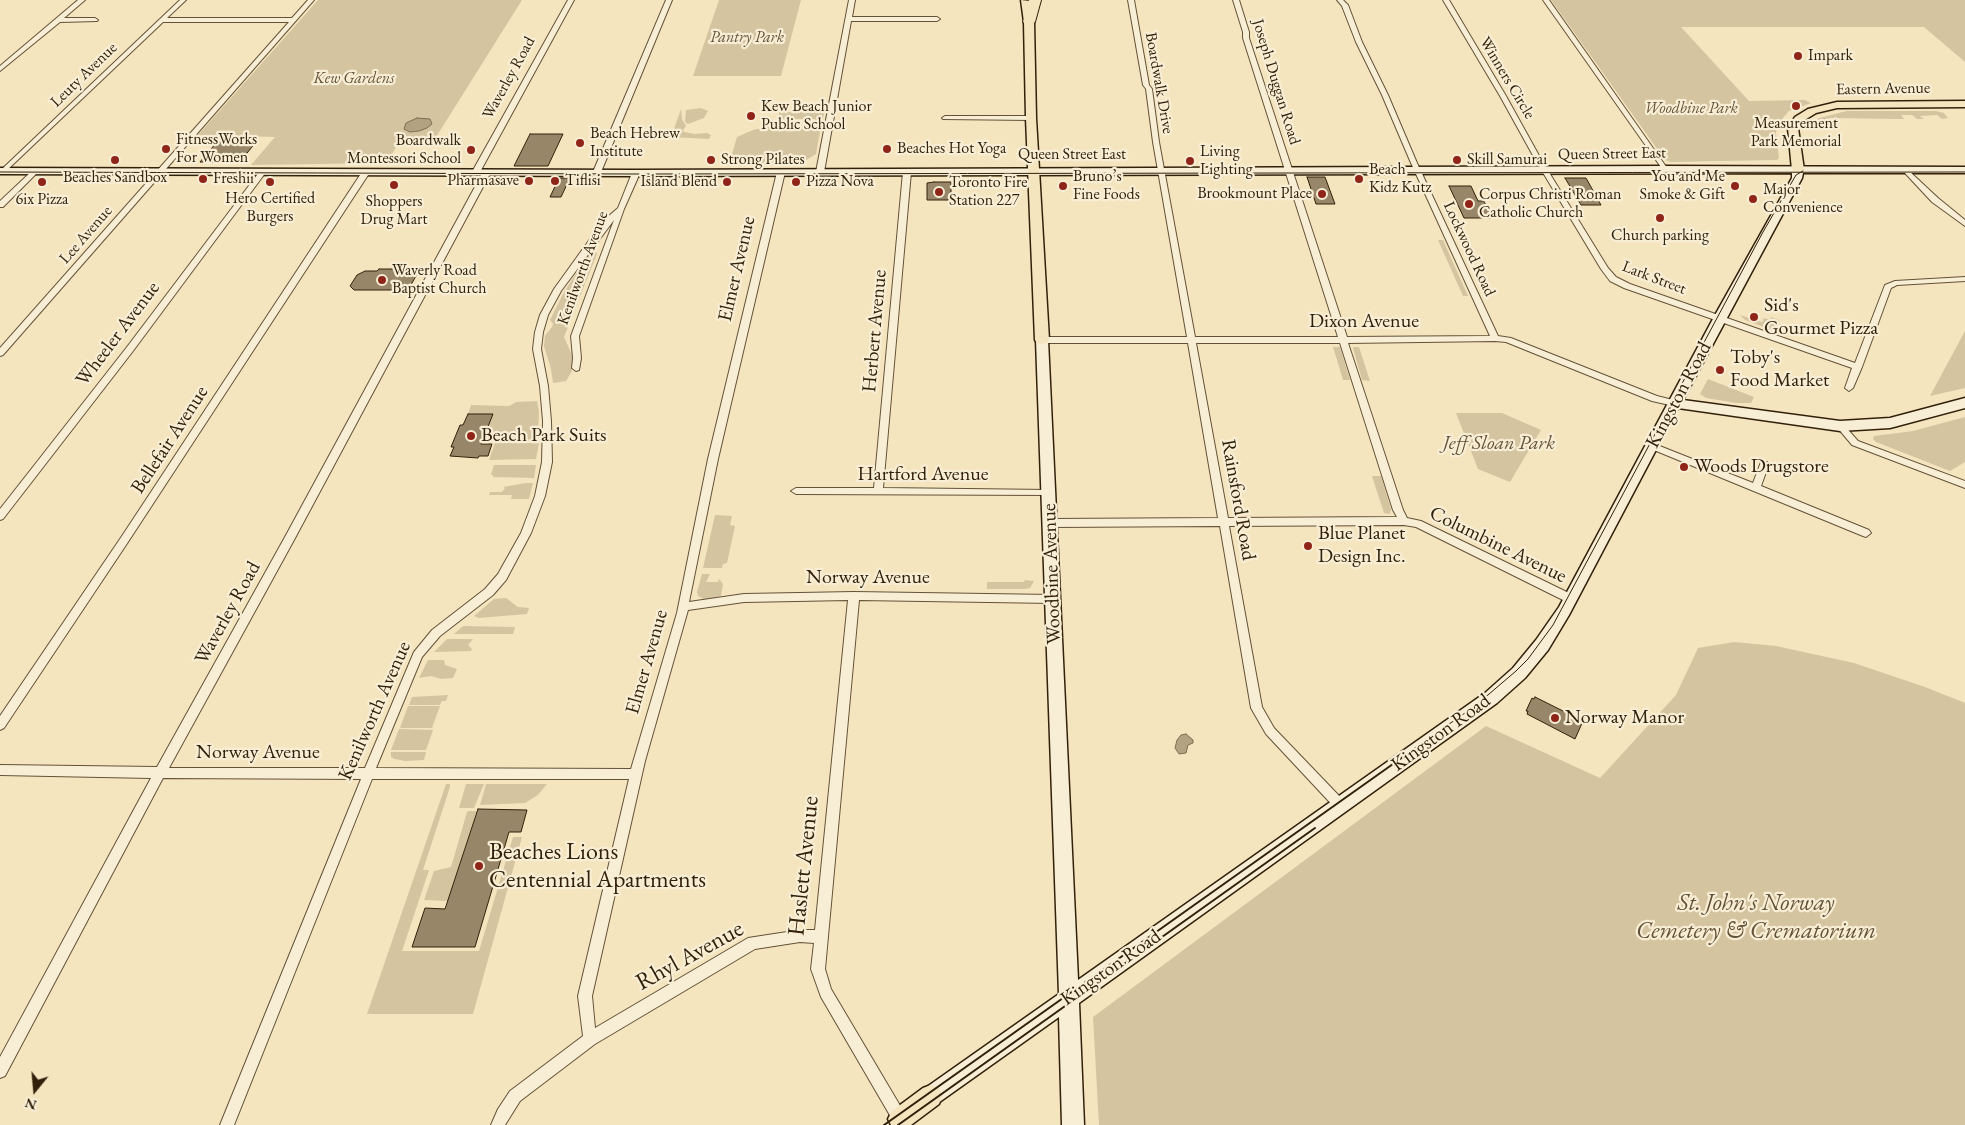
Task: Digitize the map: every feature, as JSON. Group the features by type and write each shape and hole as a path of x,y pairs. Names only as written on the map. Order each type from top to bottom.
{"highway":[{"name":"Woodbine Avenue","path":"1028,0 1029,22"}],"main road":[{"name":"Woodbine Avenue","path":"1029,22 1030,118 1049,492 1073,1125"},
{"name":"Eastern Avenue","path":"1798,170 1793,128 1799,119 1812,111 1830,106 1965,104"},
{"name":"Queen Street East","path":"2,171 1162,172 1665,169 1965,170"},
{"name":"Kingston Road","path":"896,1122 1491,698 1519,673 1542,645 1571,599 1720,318 1797,178 1798,170"},
{"path":"1674,404 1840,426 1898,421 1965,403"}],"street":[{"path":"0,69 82,0"},
{"name":"Leuty Avenue","path":"2,171 184,0"},
{"name":"Lee Avenue","path":"0,353 311,0"},
{"name":"Waverley Road","path":"0,1071 160,772 284,548 571,0"},
{"path":"597,172 669,0"},
{"path":"820,172 852,0"},
{"name":"Boardwalk Drive","path":"1132,0 1162,172"},
{"name":"Joseph Duggan Road","path":"1236,0 1246,32 1246,38 1398,510 1404,521"},
{"name":"Lockwood Road","path":"1340,0 1385,94 1418,171 1495,338"},
{"name":"Winners Circle","path":"1446,0 1545,171"},
{"path":"1546,0 1665,169"},
{"path":"848,19 937,19"},
{"path":"58,20 95,20"},
{"path":"162,20 292,20"},
{"path":"945,118 1030,118"},
{"path":"1906,170 1935,200 1965,224"},
{"path":"0,205 34,171"},
{"name":"Lark Street","path":"1545,171 1613,279 1627,286 1858,366"},
{"name":"Wheeler Avenue","path":"0,516 130,349 262,172"},
{"name":"Bellefair Avenue","path":"0,725 125,539 366,172"},
{"name":"Kenilworth Avenue","path":"576,368 575,336 636,172"},
{"name":"Elmer Avenue","path":"590,1039 585,996 636,774 684,606 713,459 781,172"},
{"name":"Herbert Avenue","path":"878,492 907,172"},
{"name":"Rainsford Road","path":"1162,172 1257,708 1270,731 1341,806"},
{"name":"Kenilworth Avenue","path":"226,1125 418,655 436,633 489,592 502,577 526,532 540,496 547,462 547,421 544,386 537,349 544,315 557,290 606,224 621,209"},
{"path":"1849,388 1888,287 1895,283 1965,279"},
{"name":"Dixon Avenue","path":"1042,340 1479,340 1495,338 1508,340 1655,399 1674,404"},
{"path":"1840,426 1854,443 1965,486"},
{"path":"1652,446 1866,533"},
{"path":"1756,487 1764,464"},
{"name":"Hartford Avenue","path":"796,491 1049,492"},
{"name":"Columbine Avenue","path":"1050,523 1404,521 1418,524 1571,599"},
{"name":"Norway Avenue","path":"684,606 744,598 854,596 1053,599"},
{"name":"Haslett Avenue","path":"854,596 818,969 826,992 896,1122"},
{"name":"Norway Avenue","path":"0,770 636,774"},
{"name":"Rhyl Avenue","path":"590,1039 753,944 800,936 820,937"},
{"path":"498,1125 515,1096 590,1039"}],"green space":[{"name":"Kew Gardens","path":"318,0 522,0 433,142 399,142 387,163 251,165 275,137 198,135"},
{"name":"Pantry Park","path":"719,0 801,0 781,76 693,76"},
{"name":"Woodbine Park","path":"1551,0 1965,0 1965,62 1924,27 1681,27 1749,101 1805,100 1811,103 1789,111 1777,125 1776,134 1779,158 1777,160 1671,162 1665,160"},
{"path":"701,108 708,111 704,118 688,124 685,122 686,110"},
{"path":"681,109 682,119 686,126 683,130 684,132 695,134 707,133 711,135 709,139 671,137"},
{"path":"813,110 825,110 822,122 816,122 815,119 780,119 779,115 779,112 812,112"},
{"path":"1847,111 1936,111 1944,113 1948,118 1942,119 1937,115 1920,116 1924,119 1917,119 1912,115 1901,115 1904,119 1829,118 1832,123 1815,123 1819,129 1808,129 1819,118"},
{"path":"773,125 821,126 816,154 798,165 730,166 737,137 753,130"},
{"path":"1438,240 1443,240 1468,296 1463,296"},
{"path":"595,250 597,254 564,337 572,355 572,371 566,381 553,383 544,346 545,336 553,324 550,320 564,292 590,252"},
{"path":"1740,315 1762,322 1764,318 1770,320 1771,317 1779,320 1774,331 1745,320"},
{"path":"1965,331 1965,388 1930,396"},
{"path":"1333,347 1340,347 1350,380 1343,380"},
{"path":"1354,347 1359,347 1370,381 1362,380"},
{"path":"1708,379 1754,397 1751,403 1736,403 1706,398 1700,394"},
{"path":"537,401 539,412 538,439 534,441 482,441 492,414 468,414 471,405 509,406 516,402"},
{"name":"Jeff Sloan Park","path":"1456,413 1502,413 1541,430 1510,482 1478,469"},
{"path":"1965,417 1965,462 1950,471 1876,442 1873,439 1874,436 1913,431"},
{"path":"495,443 539,443 536,459 489,460"},
{"path":"494,465 536,465 534,478 493,477 491,475"},
{"path":"1372,476 1381,476 1391,509 1390,514 1384,513"},
{"path":"533,483 529,499 511,499 512,495 489,495 490,492 502,492 505,488 503,487"},
{"path":"715,515 732,516 730,525 735,526 727,563 723,564 722,568 703,568"},
{"path":"702,574 710,574 706,582 718,582 719,579 723,584 721,596 706,600 698,596 697,592"},
{"path":"1025,580 1034,581 1030,588 987,589 987,582 1024,582"},
{"path":"506,598 518,607 529,608 527,614 479,618 474,616 494,599"},
{"path":"463,626 515,627 513,634 454,634"},
{"path":"447,639 473,639 468,645 472,649 471,651 434,652"},
{"name":"St. John's Norway Cemetery & Crematorium","path":"1734,642 1776,646 1854,663 1965,703 1965,1125 1099,1125 1093,1017 1486,726 1600,778 1676,695 1698,648"},
{"path":"428,660 444,660 445,665 457,669 453,678 441,679 431,676 419,678"},
{"path":"448,695 446,701 442,701 440,705 409,705 412,697"},
{"path":"408,706 440,706 432,728 400,728"},
{"path":"399,729 433,730 426,750 391,750"},
{"path":"391,752 426,752 424,760 405,761 391,757"},
{"path":"446,784 450,784 450,787 423,870 429,870 402,951 479,951 513,837 522,837 473,1014 367,1014"},
{"path":"466,784 484,784 474,808 459,808"},
{"path":"486,784 547,784 538,795 525,803 480,805"},
{"path":"477,811 448,901 424,900 434,871 451,867 467,812"}],"shaded area":[{"path":"417,118 430,119 432,124 419,131 410,132 404,129 406,123"},
{"path":"1186,734 1193,740 1193,743 1188,745 1186,753 1179,754 1175,748 1177,740 1181,735"}],"building":[{"path":"530,134 563,134 548,166 514,166"},
{"path":"217,142 256,142 243,158 220,158 216,162 200,162"},
{"name":"Brookmount Place","path":"1307,177 1325,177 1335,204 1316,204"},
{"path":"559,178 570,178 561,197 550,197"},
{"path":"1565,178 1586,178 1601,205 1581,205"},
{"name":"Toronto Fire Station 227","path":"951,182 951,200 927,200 927,183"},
{"name":"Corpus Christi Roman Catholic Church","path":"1449,186 1471,186 1478,201 1484,201 1492,218 1464,218"},
{"name":"Waverly Road Baptist Church","path":"379,269 420,269 408,290 354,290 350,286 357,275 365,271 377,271"},
{"name":"Beach Park Suits","path":"468,414 493,414 481,444 492,444 488,456 479,456 478,458 450,456 454,447 451,447 460,425 463,425"},
{"name":"Norway Manor","path":"1535,697 1583,721 1575,739 1527,714 1528,711 1526,711 1532,698 1534,699"},
{"name":"Beaches Lions Centennial Apartments","path":"478,809 527,810 521,832 509,832 475,947 412,947 425,908 445,909"}],"tram line":[{"path":"0,172 635,174 1801,172"},
{"path":"1422,743 1475,706 1516,671 1528,659 1553,625 1763,232 1796,175 1801,172"},
{"path":"1801,172 1965,172"},
{"path":"884,1125 1424,742"},
{"path":"898,1125 1315,828"}],"place":[{"name":"Impark","path":"1798,56"},
{"name":"Measurement Park Memorial","path":"1796,106"},
{"name":"Kew Beach Junior Public School","path":"751,116"},
{"name":"Beach Hebrew Institute","path":"580,143"},
{"name":"FitnessWorks For Women","path":"166,149"},
{"name":"Beaches Hot Yoga","path":"887,149"},
{"name":"Boardwalk Montessori School","path":"471,150"},
{"name":"Beaches Sandbox","path":"115,160"},
{"name":"Strong Pilates","path":"711,160"},
{"name":"Skill Samurai","path":"1457,160"},
{"name":"Living Lighting","path":"1190,161"},
{"name":"Freshii","path":"203,179"},
{"name":"Beach Kidz Kutz","path":"1359,179"},
{"name":"Pharmasave","path":"529,181"},
{"name":"Tiflisi","path":"555,181"},
{"name":"6ix Pizza","path":"42,182"},
{"name":"Hero Certified Burgers","path":"270,182"},
{"name":"Island Blend","path":"727,182"},
{"name":"Pizza Nova","path":"796,182"},
{"name":"Shoppers Drug Mart","path":"394,185"},
{"name":"Bruno’s Fine Foods","path":"1063,186"},
{"name":"You and Me Smoke & Gift","path":"1735,186"},
{"name":"Toronto Fire Station 227","path":"939,192"},
{"name":"Brookmount Place","path":"1322,194"},
{"name":"Major Convenience","path":"1753,199"},
{"name":"Corpus Christi Roman Catholic Church","path":"1469,204"},
{"name":"Church parking","path":"1660,218"},
{"name":"Waverly Road Baptist Church","path":"382,280"},
{"name":"Sid's Gourmet Pizza","path":"1754,317"},
{"name":"Toby's Food Market","path":"1720,370"},
{"name":"Beach Park Suits","path":"471,436"},
{"name":"Woods Drugstore","path":"1684,467"},
{"name":"Blue Planet Design Inc.","path":"1308,546"},
{"name":"Norway Manor","path":"1555,718"},
{"name":"Beaches Lions Centennial Apartments","path":"479,866"}]}
